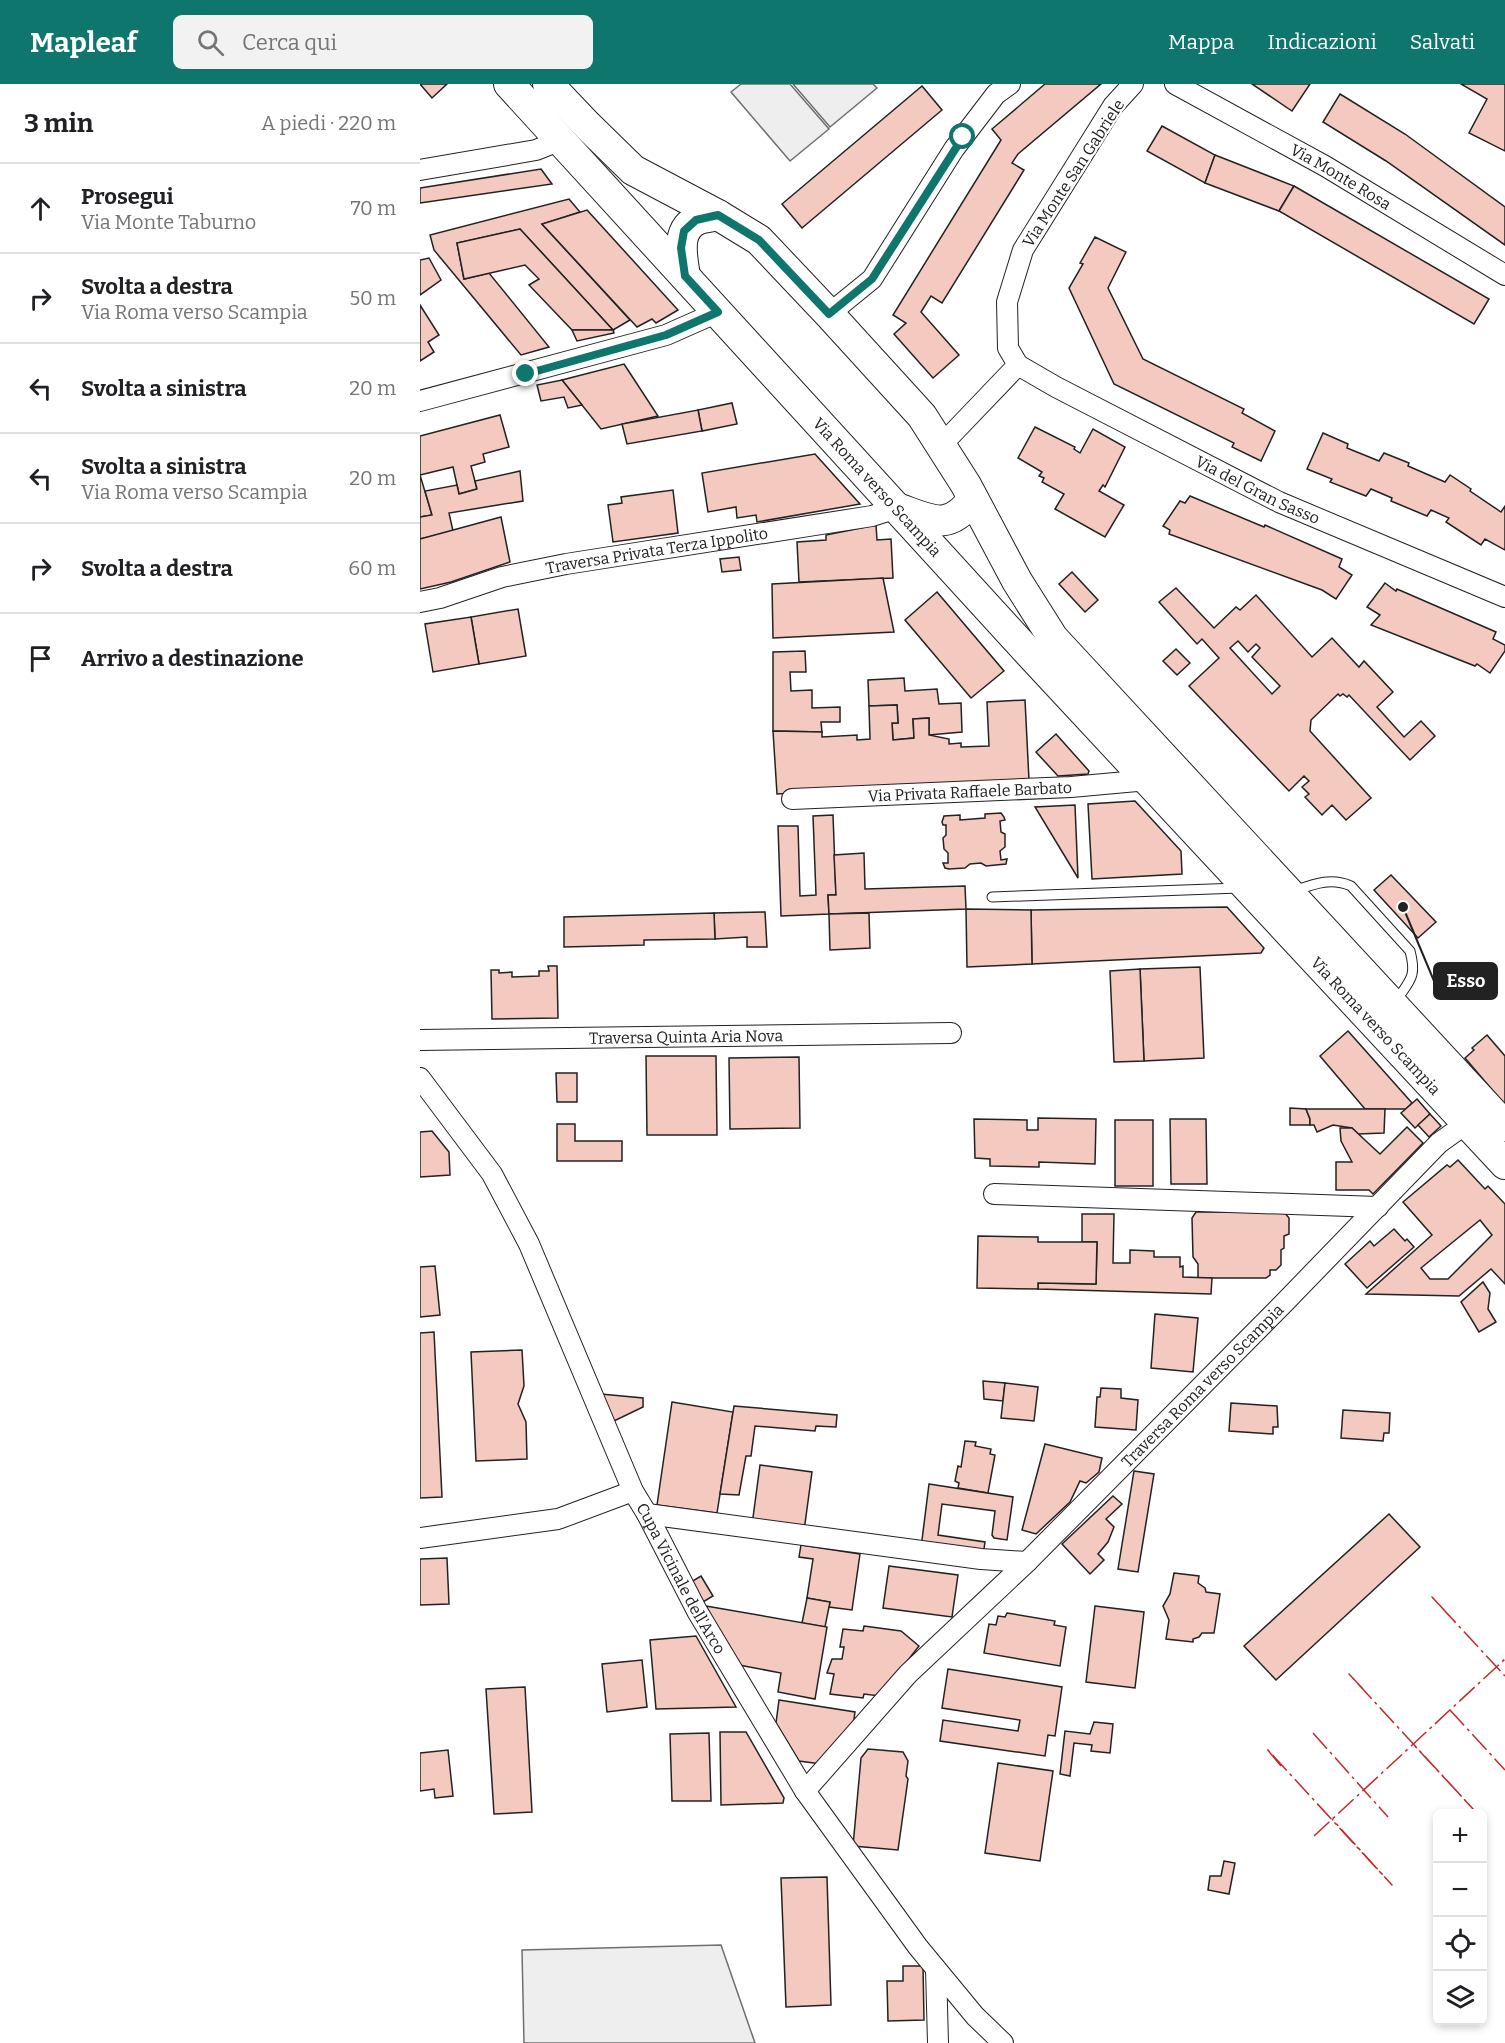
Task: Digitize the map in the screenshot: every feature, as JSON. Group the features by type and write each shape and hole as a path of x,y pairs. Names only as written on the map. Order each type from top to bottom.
{"main road":[{"name":"Via Roma verso Scampia","path":"509,84 1148,780 1267,885 1393,1005 1505,1126"},
{"name":"Via Roma verso Scampia","path":"548,84 633,170 718,215 759,240 922,416 1053,638 1267,885 1467,1123 1505,1164"},
{"path":"685,276 681,248 684,231 696,220 718,215"},
{"path":"897,508 935,522 951,520 963,513 973,499"}],"street":[{"name":"Via Monte San Gabriele","path":"1018,365 1008,348 1007,302 1023,250 1113,106 1133,84"},
{"name":"Via Monte Rosa","path":"1175,84 1325,166 1505,274"},
{"path":"829,314 872,279 954,149 998,87"},
{"path":"420,170 536,150 561,140"},
{"path":"420,400 666,335 718,312"},
{"path":"939,443 951,435 1018,365"},
{"name":"Via del Gran Sasso","path":"1018,365 1279,502 1505,597"},
{"name":"Traversa Privata Terza Ippolito","path":"420,602 440,598 502,577 566,564 872,516 897,508"},
{"name":"Via Privata Raffaele Barbato","path":"792,799 1071,787 1148,780"},
{"name":"Traversa Quinta Aria Nova","path":"420,1040 951,1033"},
{"name":"Cupa Vicinale dell'Arco","path":"420,1078 492,1174 529,1244 633,1491 648,1514 697,1611 806,1791 936,1969 975,2016 1003,2043"},
{"name":"Traversa Roma verso Scampia","path":"806,1791 908,1674 1027,1562 1439,1143 1467,1123"},
{"path":"994,1194 1378,1207"},
{"path":"420,1538 558,1519 633,1491"},
{"path":"648,1514 981,1559 1027,1562"},
{"path":"936,1969 938,2043"}],"lane":[{"path":"992,897 1339,881 1351,886 1410,951 1413,975 1393,1005"}],"shaded area":[{"path":"741,84 790,84 829,129 790,161 731,92"},
{"path":"793,84 873,84 877,88 830,127"},
{"path":"721,1945 755,2043 524,2043 522,1950"}],"building":[{"path":"420,84 447,84 432,98"},
{"path":"1045,84 1101,84 1018,154 1012,163 1024,170 942,303 931,296 921,312 959,355 933,378 894,334 906,323 893,315 1001,140 992,129"},
{"path":"1252,84 1310,84 1292,111"},
{"path":"1461,84 1505,84 1505,151 1469,133 1487,99"},
{"path":"922,86 942,110 802,228 782,204"},
{"path":"1340,94 1405,134 1505,207 1505,245 1386,161 1323,122"},
{"path":"1162,126 1215,155 1205,183 1147,151"},
{"path":"1215,155 1294,186 1279,211 1205,183"},
{"path":"541,169 552,184 420,203 420,188"},
{"path":"1294,186 1489,299 1474,324 1279,211"},
{"path":"569,199 580,212 542,224 630,320 613,330 520,229 457,243 464,279 489,273 549,347 521,355 434,250 430,235"},
{"path":"587,210 678,310 656,323 652,319 637,327 542,224"},
{"path":"520,229 613,330 572,330 529,285 539,279 525,265 464,279 457,243"},
{"path":"1095,237 1126,252 1108,288 1143,359 1244,409 1242,413 1275,431 1261,461 1232,447 1234,443 1114,384 1069,288"},
{"path":"429,258 441,280 420,295 420,260"},
{"path":"420,305 439,335 428,342 434,352 420,361"},
{"path":"572,330 613,330 614,333 577,341"},
{"path":"624,364 658,416 601,429 562,380"},
{"path":"562,380 582,405 568,408 564,397 541,401 537,385"},
{"path":"732,403 737,424 702,431 698,410"},
{"path":"698,410 702,431 627,444 622,424"},
{"path":"500,415 509,447 483,454 485,462 471,466 477,489 459,494 453,467 420,475 420,436"},
{"path":"1035,427 1075,447 1074,449 1080,453 1093,429 1125,447 1105,487 1103,485 1099,491 1124,505 1105,537 1055,509 1064,494 1042,482 1044,478 1039,476 1042,472 1018,458"},
{"path":"1323,433 1348,444 1347,448 1379,461 1384,453 1445,482 1450,475 1501,512 1505,506 1505,550 1485,539 1481,545 1446,522 1449,518 1431,510 1427,516 1391,501 1392,498 1371,489 1366,496 1330,482 1332,479 1307,469"},
{"path":"815,454 860,504 757,522 756,515 737,518 736,507 708,512 702,473"},
{"path":"520,471 523,501 449,513 453,531 420,539 420,517 432,515 425,491 457,485 459,494 477,489 475,481"},
{"path":"420,475 432,515 420,517"},
{"path":"673,490 678,533 613,542 608,505 622,503 621,497"},
{"path":"1190,496 1264,527 1265,525 1342,559 1339,567 1352,575 1336,599 1322,590 1169,534 1170,530 1163,526 1180,501 1185,503"},
{"path":"501,517 510,562 451,582 420,589 420,539"},
{"path":"876,525 877,540 891,539 893,578 799,582 797,542 826,540 826,535"},
{"path":"739,557 741,570 722,572 720,559"},
{"path":"1072,572 1098,600 1085,612 1059,584"},
{"path":"883,578 894,632 773,638 772,584"},
{"path":"1385,583 1396,591 1397,589 1496,632 1493,639 1505,645 1505,651 1490,673 1477,664 1475,666 1371,625 1380,615 1367,607"},
{"path":"1176,588 1214,628 1236,607 1240,610 1256,595 1312,657 1332,638 1359,667 1364,661 1393,692 1377,707 1404,737 1421,721 1435,736 1410,760 1349,695 1347,697 1338,694 1311,720 1310,731 1371,798 1346,820 1332,805 1322,815 1305,797 1309,794 1302,787 1309,781 1304,776 1289,791 1189,686 1219,658 1202,639 1197,644 1159,602","holes":["1238,641 1248,652 1256,644 1260,648 1252,657 1280,686 1272,694 1230,648"]},
{"path":"937,592 1004,671 971,698 905,620"},
{"path":"518,609 526,656 479,664 471,617"},
{"path":"471,617 479,664 433,672 425,624"},
{"path":"1176,649 1190,663 1177,675 1163,661"},
{"path":"805,651 806,672 790,672 791,691 812,690 812,708 840,707 840,722 821,722 822,732 773,731 773,652"},
{"path":"904,678 905,691 937,689 939,704 961,703 962,732 929,735 929,718 913,719 914,738 893,740 892,723 898,723 897,705 869,706 868,680"},
{"path":"1025,700 1029,780 777,794 773,731 822,732 822,737 857,735 857,740 870,739 869,706 897,705 898,723 892,723 893,740 914,738 913,719 929,718 929,735 949,739 949,744 961,743 961,747 989,746 987,702"},
{"path":"1056,734 1089,771 1088,774 1058,776 1036,752"},
{"path":"1135,801 1181,851 1182,874 1092,879 1088,804"},
{"path":"1075,805 1078,878 1035,807"},
{"path":"1001,813 1005,820 1000,821 1001,832 1005,834 1005,847 1000,851 1001,860 1007,859 1006,864 986,866 981,863 970,864 965,868 945,868 943,863 948,863 948,853 944,849 943,838 946,835 946,825 942,822 944,816 960,815 960,820 985,818 985,814"},
{"path":"833,815 836,895 828,895 829,914 781,916 778,826 798,826 800,896 816,895 813,816"},
{"path":"864,853 865,889 965,886 966,909 829,914 828,895 836,895 834,855"},
{"path":"1391,875 1436,922 1418,938 1374,890"},
{"path":"1227,907 1264,948 1261,953 1032,964 1031,910"},
{"path":"966,909 1031,910 1032,964 967,967"},
{"path":"765,912 767,947 747,947 747,937 715,939 714,913"},
{"path":"714,913 715,939 644,940 644,945 564,947 564,917"},
{"path":"869,913 870,948 830,950 829,914"},
{"path":"548,966 557,966 558,1018 492,1019 491,970 499,970 499,973 512,972 512,977 539,976 539,971 549,971"},
{"path":"1200,967 1204,1058 1144,1061 1140,969"},
{"path":"1140,969 1144,1061 1114,1062 1110,971"},
{"path":"1348,1031 1412,1103 1406,1109 1365,1109 1320,1056"},
{"path":"1487,1035 1505,1056 1505,1105 1465,1058 1474,1050 1472,1048"},
{"path":"646,1056 716,1056 717,1135 647,1135"},
{"path":"799,1057 800,1128 730,1129 729,1058"},
{"path":"556,1073 577,1073 577,1102 557,1102"},
{"path":"1417,1099 1430,1114 1415,1128 1401,1113"},
{"path":"1290,1108 1306,1109 1310,1125 1290,1125"},
{"path":"1306,1109 1385,1109 1384,1133 1358,1134 1352,1128 1333,1125 1317,1132 1314,1125 1310,1125"},
{"path":"1430,1114 1441,1126 1429,1137 1418,1125"},
{"path":"1038,1118 1096,1119 1095,1164 1039,1162 1039,1167 990,1166 990,1159 975,1158 974,1119 1027,1120 1027,1130 1038,1130"},
{"path":"1170,1119 1206,1119 1207,1184 1171,1184"},
{"path":"1115,1120 1153,1120 1153,1186 1115,1186"},
{"path":"557,1124 575,1124 575,1141 622,1141 622,1161 557,1161"},
{"path":"1407,1127 1423,1143 1373,1194 1369,1190 1336,1190 1336,1162 1352,1162 1341,1141 1340,1128 1352,1128 1380,1154"},
{"path":"432,1131 449,1152 450,1175 420,1177 420,1132"},
{"path":"1458,1160 1485,1189 1488,1186 1505,1204 1505,1284 1491,1269 1459,1296 1366,1294 1432,1235 1403,1202 1447,1165 1450,1167","holes":["1480,1220 1492,1235 1448,1279 1430,1279 1421,1268"]},
{"path":"1196,1212 1284,1212 1289,1218 1289,1234 1284,1236 1281,1265 1276,1270 1270,1270 1270,1275 1266,1278 1198,1278 1198,1264 1193,1257 1192,1218"},
{"path":"1082,1214 1114,1214 1113,1263 1130,1263 1130,1250 1154,1251 1154,1257 1180,1257 1183,1277 1212,1278 1211,1294 1038,1289 1038,1283 1096,1284 1097,1242 1082,1242"},
{"path":"1394,1229 1414,1247 1367,1288 1345,1264 1370,1241 1374,1246"},
{"path":"978,1236 1038,1237 1038,1242 1097,1242 1096,1284 1038,1283 1038,1289 977,1288"},
{"path":"435,1266 440,1315 420,1317 420,1267"},
{"path":"1483,1282 1490,1293 1488,1309 1496,1322 1479,1332 1461,1302"},
{"path":"1155,1314 1198,1318 1193,1372 1151,1368"},
{"path":"434,1332 442,1497 420,1498 420,1333"},
{"path":"522,1350 524,1386 518,1404 526,1422 527,1459 476,1461 471,1352"},
{"path":"983,1381 1005,1383 1003,1401 984,1399"},
{"path":"1005,1383 1038,1387 1034,1421 1001,1418"},
{"path":"1101,1388 1121,1389 1121,1398 1138,1400 1136,1430 1095,1427 1097,1397 1100,1397"},
{"path":"601,1394 643,1398 643,1407 614,1421"},
{"path":"672,1402 733,1412 717,1513 657,1505"},
{"path":"1231,1403 1277,1406 1278,1427 1273,1427 1273,1434 1229,1431"},
{"path":"734,1406 837,1415 836,1427 816,1426 815,1431 755,1426 751,1456 746,1456 739,1495 720,1494"},
{"path":"1343,1410 1390,1413 1389,1433 1384,1433 1383,1441 1341,1438"},
{"path":"965,1441 976,1442 975,1446 991,1449 990,1454 995,1455 988,1493 958,1488 959,1483 955,1481 958,1466 961,1467"},
{"path":"1045,1444 1102,1458 1099,1472 1086,1483 1080,1481 1070,1502 1036,1534 1022,1530"},
{"path":"760,1465 812,1472 804,1531 752,1525"},
{"path":"1134,1471 1154,1474 1138,1572 1118,1569"},
{"path":"929,1484 1013,1497 1007,1540 994,1538 992,1535 995,1511 942,1504 938,1535 985,1542 983,1556 921,1548"},
{"path":"1113,1496 1122,1504 1106,1519 1114,1527 1108,1542 1098,1554 1104,1560 1090,1574 1062,1544"},
{"path":"1389,1514 1420,1547 1276,1680 1244,1646"},
{"path":"801,1545 860,1554 852,1610 829,1607 830,1602 807,1598 813,1559 799,1557"},
{"path":"447,1558 449,1604 420,1605 420,1559"},
{"path":"889,1566 958,1575 952,1617 883,1608"},
{"path":"1174,1573 1199,1576 1198,1583 1205,1588 1206,1592 1220,1594 1214,1633 1202,1633 1193,1639 1193,1642 1166,1639 1169,1620 1163,1606 1170,1594"},
{"path":"701,1576 713,1596 703,1602 691,1582"},
{"path":"807,1598 830,1602 825,1627 802,1623"},
{"path":"706,1606 827,1627 815,1699 778,1692 781,1673 739,1665"},
{"path":"1095,1606 1144,1612 1135,1688 1086,1682"},
{"path":"1007,1613 1055,1621 1054,1625 1066,1627 1060,1666 984,1653 989,1624 996,1625 998,1616 1005,1617"},
{"path":"864,1626 901,1631 919,1646 880,1696 864,1694 863,1698 830,1694 834,1674 827,1673 832,1659 842,1659 844,1647 840,1647 843,1629 863,1631"},
{"path":"696,1636 736,1707 656,1709 650,1640"},
{"path":"642,1660 647,1707 607,1712 602,1664"},
{"path":"948,1669 1062,1687 1055,1736 1048,1735 1045,1756 940,1741 943,1720 1018,1731 1020,1720 942,1708"},
{"path":"525,1687 532,1812 494,1814 486,1689"},
{"path":"779,1700 855,1712 852,1733 821,1764 799,1761 776,1723"},
{"path":"1094,1722 1113,1724 1110,1753 1091,1751 1092,1745 1074,1743 1070,1776 1060,1774 1065,1731 1090,1734"},
{"path":"720,1732 746,1732 784,1798 783,1803 721,1805"},
{"path":"709,1733 711,1801 672,1801 670,1734"},
{"path":"868,1749 903,1752 908,1761 906,1776 908,1779 898,1850 853,1846 861,1758"},
{"path":"448,1750 453,1796 435,1798 434,1789 420,1791 420,1753"},
{"path":"998,1763 1053,1771 1040,1861 985,1853"},
{"path":"1224,1861 1235,1863 1229,1894 1208,1890 1210,1876 1221,1876"},
{"path":"827,1877 831,2005 786,2007 781,1878"},
{"path":"903,1966 923,1966 924,2020 888,2021 887,1981 903,1981"}],"power":[{"path":"1445,1611 1432,1597 1505,1676"},
{"path":"1314,1836 1505,1659"},
{"path":"1363,1689 1349,1674 1474,1810 1413,1744"},
{"path":"1450,1710 1505,1770"},
{"path":"1313,1733 1388,1817"},
{"path":"1281,1766 1266,1748 1392,1885 1332,1819"}],"place":[{"name":"Esso","path":"1403,907"}],"route":[{"path":"526,374 666,335 718,312 685,276 681,248 684,231 696,220 718,215 759,240 829,314 872,279 963,137"}]}
